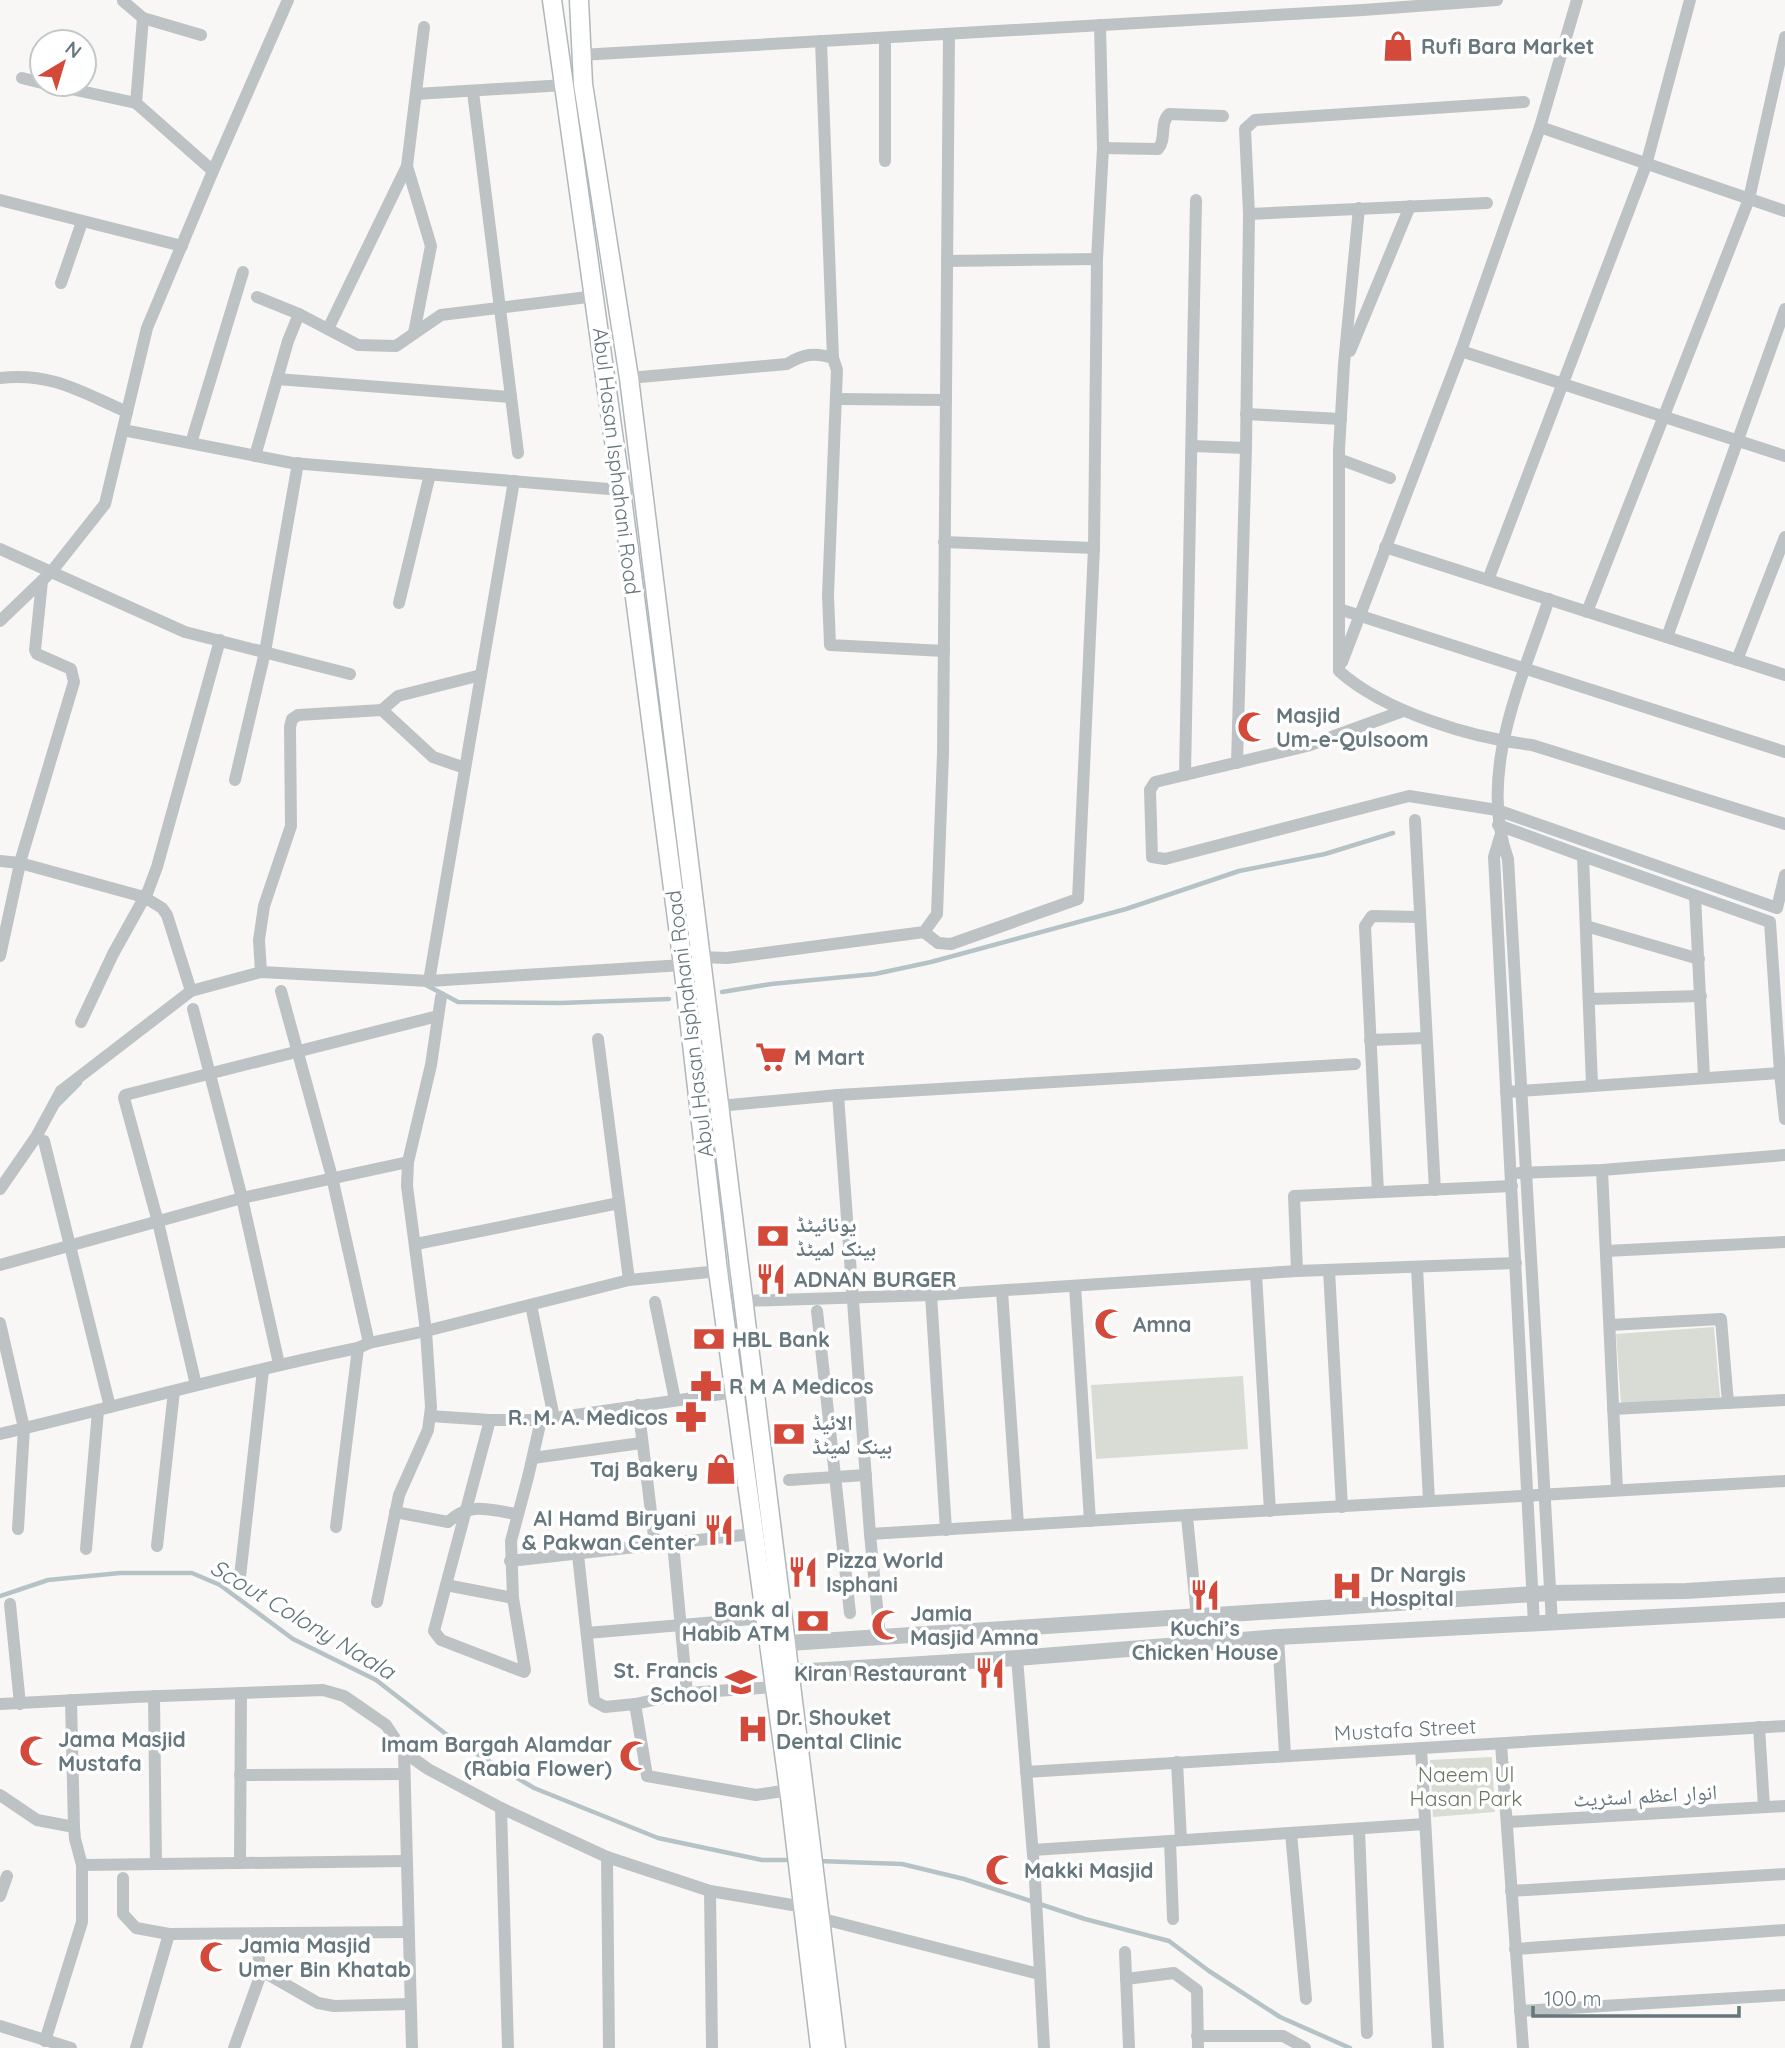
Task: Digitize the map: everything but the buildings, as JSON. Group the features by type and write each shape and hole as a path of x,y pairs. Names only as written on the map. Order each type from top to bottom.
{"main road":[{"name":"Abul Hasan Isphahani Road","path":"552,0 596,296 683,965 752,1534 764,1618 776,1644"},
{"name":"Abul Hasan Isphahani Road","path":"579,0 580,55 629,378 743,1301 778,1677 794,1793 836,2048"},
{"name":"Abul Hasan Isphahani Road","path":"814,1911 820,2048"}],"street":[{"path":"0,621 47,576 105,504 147,328 288,0"},
{"path":"580,55 1100,25 1336,6 1497,0"},
{"path":"1339,671 1461,351 1540,127 1577,0"},
{"path":"1488,580 1646,165 1690,0"},
{"path":"122,1 143,18 201,35"},
{"path":"136,103 143,18"},
{"path":"700,957 726,958 923,932 938,943 951,944 1078,900 1094,548 1097,260 1103,148 1100,25"},
{"path":"328,329 407,166 424,27"},
{"path":"923,932 937,914 943,754 949,34"},
{"path":"1587,612 1749,199 1781,69 1785,37"},
{"path":"885,38 886,161"},
{"path":"821,41 833,358 837,370 828,595 830,645 944,651"},
{"path":"22,78 28,80"},
{"path":"416,94 565,85"},
{"path":"472,92 501,307 517,453"},
{"path":"98,95 136,103 213,171"},
{"path":"1237,763 1246,448 1249,214 1245,130 1255,120 1524,102"},
{"path":"1103,148 1158,149 1163,142 1164,121 1169,114 1223,116"},
{"path":"1540,127 1785,211"},
{"path":"407,166 431,246 414,333"},
{"path":"0,200 182,246"},
{"path":"1185,775 1196,200"},
{"path":"1249,214 1488,203"},
{"path":"1344,364 1410,206"},
{"path":"1359,208 1344,364 1339,459 1339,671 1352,683 1403,711 1502,741 1532,745 1785,824"},
{"path":"61,283 82,222"},
{"path":"947,261 1097,260"},
{"path":"191,443 243,272"},
{"path":"257,297 299,314 358,345 396,346 441,315 596,296"},
{"path":"1667,637 1785,309"},
{"path":"255,456 288,341 299,314"},
{"path":"1461,351 1785,456"},
{"path":"629,378 787,364 801,356 813,354 833,358"},
{"path":"0,378 23,375 56,380 127,412"},
{"path":"277,379 511,397"},
{"path":"836,399 946,400"},
{"path":"1246,414 1341,419"},
{"path":"123,430 298,463 621,490 642,486"},
{"path":"1192,446 1246,448"},
{"path":"1339,459 1390,478"},
{"path":"235,780 265,652 298,463"},
{"path":"399,603 430,474"},
{"path":"429,981 514,481"},
{"path":"1737,660 1785,537"},
{"path":"944,542 1094,548"},
{"path":"1385,547 1785,675"},
{"path":"0,549 47,576 185,632 350,674"},
{"path":"0,956 20,863 74,682 71,669 37,654 35,650 47,576"},
{"path":"1549,599 1502,741 1497,810 1499,831 1508,859 1552,1623"},
{"path":"1339,609 1785,752"},
{"path":"81,1022 157,867 220,640"},
{"path":"261,972 259,940 264,906 291,827 292,719 298,715 382,710 398,696 481,675"},
{"path":"382,710 433,757 465,768"},
{"path":"1403,711 1307,746 1155,782 1150,790 1152,856 1158,859 1409,796 1497,810 1777,908 1785,875"},
{"path":"1415,820 1435,1190"},
{"path":"1499,831 1583,856 1770,922 1785,1119"},
{"path":"1499,831 1493,857 1534,1624"},
{"path":"1583,856 1592,1084"},
{"path":"0,862 20,863 144,897 162,908 167,915 191,991"},
{"path":"1695,896 1704,1077"},
{"path":"1378,1192 1365,926 1372,916 1420,917"},
{"path":"1586,926 1699,959"},
{"path":"0,1189 36,1137 61,1091 191,991 261,972 429,981 683,965"},
{"path":"282,991 332,1177 364,1345 336,1527"},
{"path":"1589,999 1701,996"},
{"path":"377,1602 399,1495 428,1430 430,1416 426,1331 407,1186 408,1162 431,1065 441,997"},
{"path":"192,1009 242,1198 279,1364"},
{"path":"195,1385 158,1222 124,1098 130,1093 209,1072 438,1016"},
{"path":"1370,1040 1426,1038"},
{"path":"598,1039 629,1280"},
{"path":"719,1106 838,1095 1355,1064"},
{"path":"1506,1092 1780,1073"},
{"path":"838,1095 880,1638"},
{"path":"44,1141 70,1246 104,1409 86,1549"},
{"path":"1297,1271 1294,1196 1435,1190 1512,1180 1528,1172 1602,1170 1785,1155"},
{"path":"0,1265 242,1198 408,1162"},
{"path":"1602,1170 1618,1489"},
{"path":"416,1244 619,1203"},
{"path":"1606,1251 1785,1242"},
{"path":"743,1301 931,1295 1297,1271 1516,1263"},
{"path":"1417,1267 1429,1501"},
{"path":"0,1434 629,1280 739,1269"},
{"path":"1329,1270 1342,1507"},
{"path":"1256,1274 1270,1511"},
{"path":"1075,1286 1090,1521"},
{"path":"1002,1291 1018,1525"},
{"path":"931,1295 946,1530"},
{"path":"655,1302 675,1400"},
{"path":"490,1420 434,1631 441,1640 521,1672 526,1670 513,1598 511,1541 533,1458 547,1419 531,1305"},
{"path":"817,1311 850,1613"},
{"path":"1610,1325 1721,1319 1728,1403"},
{"path":"0,1323 24,1428 18,1529"},
{"path":"240,1577 263,1370"},
{"path":"157,1546 174,1391"},
{"path":"430,1416 490,1420 547,1419 735,1392"},
{"path":"1614,1409 1785,1400"},
{"path":"638,1405 654,1545"},
{"path":"533,1458 641,1443"},
{"path":"789,1480 866,1475"},
{"path":"870,1534 1785,1481"},
{"path":"395,1512 448,1522 471,1508 517,1514"},
{"path":"1187,1517 1197,1617"},
{"path":"510,1561 752,1534"},
{"path":"673,1543 687,1693"},
{"path":"578,1555 594,1701 604,1707 635,1704 778,1677 1278,1637 1785,1610"},
{"path":"446,1585 513,1598"},
{"path":"776,1644 1532,1594 1686,1591 1785,1585"},
{"path":"10,1604 20,1704"},
{"path":"587,1633 764,1618"},
{"path":"1278,1637 1285,1754"},
{"path":"1017,1658 1033,1850 1044,2048"},
{"path":"0,1704 323,1690 344,1696 386,1725 404,1752 428,1769 501,1808 607,1857 709,1891 814,1911 1039,1974"},
{"path":"240,1693 240,1863"},
{"path":"154,1696 156,1864"},
{"path":"46,2041 82,1922 82,1865 74,1827 71,1700"},
{"path":"635,1704 647,1776 756,1795 794,1793"},
{"name":"Mustafa Street","path":"1026,1772 1285,1754 1785,1726"},
{"path":"1759,1727 1764,1807"},
{"path":"1501,1744 1522,2048"},
{"path":"1421,1748 1438,2048"},
{"path":"404,1752 412,2048"},
{"path":"1173,1919 1177,1762"},
{"path":"240,1775 404,1774"},
{"path":"0,1796 37,1820 74,1827"},
{"name":"انوار اعظم اسٹریٹ","path":"1507,1822 1785,1806"},
{"path":"501,1808 508,2048"},
{"path":"1033,1850 1425,1824"},
{"path":"1359,1829 1367,2033"},
{"path":"1292,1833 1306,1999"},
{"path":"607,1857 609,2048"},
{"path":"82,1865 406,1861"},
{"path":"1511,1891 1785,1874"},
{"path":"0,1896 7,1876"},
{"path":"123,1878 123,1914 136,1928 169,1934 408,1932"},
{"path":"709,1891 712,2048"},
{"path":"1515,1949 1785,1930"},
{"path":"136,2048 169,1934"},
{"path":"234,2048 262,1971 258,1934"},
{"path":"1125,1952 1129,2048"},
{"path":"262,1971 318,2003 334,2006 410,2004"},
{"path":"1126,1979 1174,1973 1197,1990 1198,2042 1253,2042 1283,2036 1305,2048"},
{"path":"1520,2011 1785,1996"},
{"path":"0,2026 70,2048"}],"green space":[{"path":"1714,1327 1720,1397 1621,1404 1616,1334"},
{"path":"1243,1376 1248,1449 1096,1459 1091,1385"},
{"name":"Naeem Ul Hasan Park","path":"1492,1757 1495,1812 1433,1817 1430,1760"}],"waterway":[{"path":"722,992 771,984 875,974 931,962 1126,909 1239,871 1325,854 1393,833"},
{"path":"426,985 458,1002 560,1003 669,999"},
{"path":"59,1104 80,1083"},
{"name":"Scout Colony Naala","path":"0,1596 48,1580 120,1573 192,1573 220,1585 293,1639 376,1680 455,1741 534,1788 658,1838 762,1860 792,1860"},
{"name":"Scout Colony Naala","path":"818,1861 902,1864 964,1879 1085,1919 1169,1941 1209,1971 1280,2017 1350,2048"}],"place":[{"name":"Rufi Bara Market","path":"1398,46"},
{"name":"Masjid Um-e-Qulsoom","path":"1253,727"},
{"name":"M Mart","path":"771,1057"},
{"name":"یونائیٹڈ بینک لمیٹڈ","path":"773,1236"},
{"name":"ADNAN BURGER","path":"771,1279"},
{"name":"Amna","path":"1110,1324"},
{"name":"HBL Bank","path":"709,1339"},
{"name":"R M A Medicos","path":"706,1386"},
{"name":"R. M. A. Medicos","path":"691,1417"},
{"name":"الائیڈ بینک لمیٹڈ","path":"789,1434"},
{"name":"Taj Bakery","path":"721,1469"},
{"name":"Al Hamd Biryani & Pakwan Center","path":"719,1530"},
{"name":"Pizza World Isphani","path":"803,1572"},
{"name":"Dr Nargis Hospital","path":"1347,1586"},
{"name":"Kuchi’s Chicken House","path":"1205,1595"},
{"name":"Bank al Habib ATM","path":"813,1621"},
{"name":"Jamia Masjid Amna","path":"887,1625"},
{"name":"Kiran Restaurant","path":"990,1673"},
{"name":"St. Francis School","path":"741,1682"},
{"name":"Dr. Shouket Dental Clinic","path":"753,1729"},
{"name":"Jama Masjid Mustafa","path":"35,1751"},
{"name":"Imam Bargah Alamdar (Rabia Flower)","path":"635,1756"},
{"name":"Makki Masjid","path":"1001,1870"},
{"name":"Jamia Masjid Umer Bin Khatab","path":"215,1957"}]}
